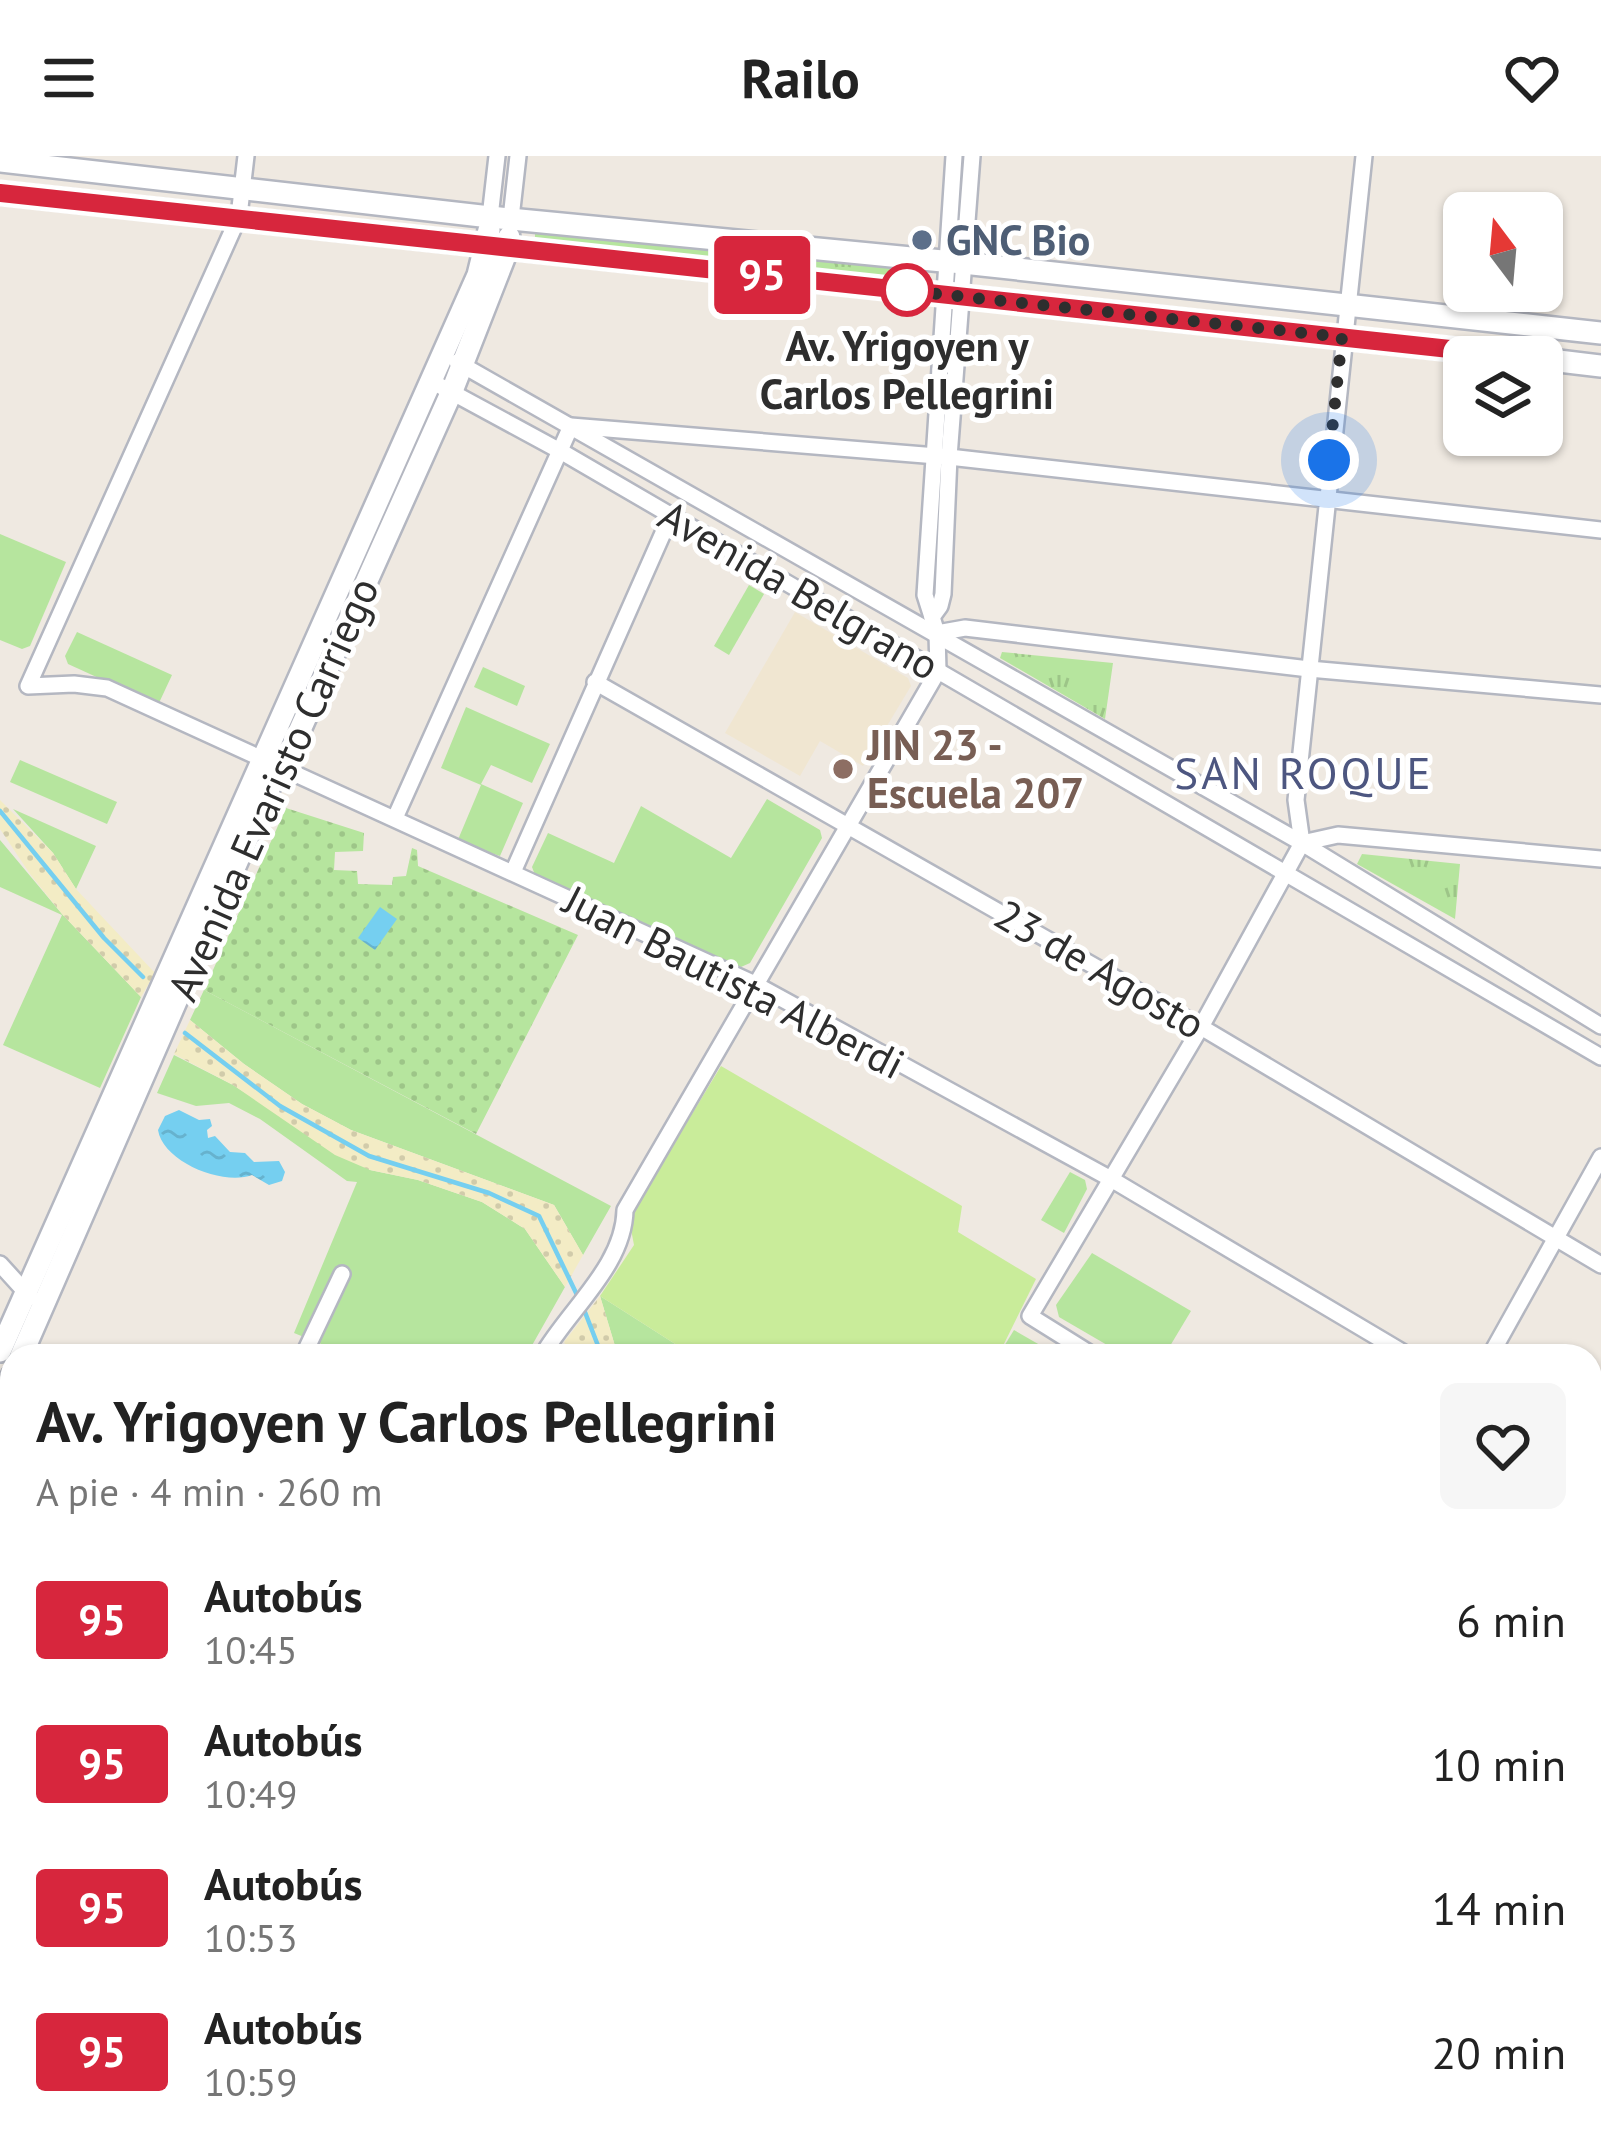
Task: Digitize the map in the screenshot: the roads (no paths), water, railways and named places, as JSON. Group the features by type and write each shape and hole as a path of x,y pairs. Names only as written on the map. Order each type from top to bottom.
{"street":[{"path":"239,216 245,156"},
{"path":"497,156 501,218"},
{"path":"501,218 518,156"},
{"path":"954,156 955,262"},
{"path":"551,1344 617,1251 625,1210 938,671 934,625 943,594 941,456 955,262 972,156"},
{"path":"1075,1344 1030,1316 1201,1027 1302,844 1296,800 1364,156"},
{"path":"0,161 1601,333"},
{"path":"0,193 1443,348"},
{"name":"Juan Bautista Alberdi","path":"239,216 28,686 107,688 753,983 1111,1179 1389,1344"},
{"name":"Avenida Evaristo Carriego","path":"5,1344 34,1299 282,770 498,246 501,218"},
{"name":"Avenida Belgrano","path":"452,360 934,625 1601,1026"},
{"path":"1563,361 1601,366"},
{"name":"Avenida Evaristo Carriego","path":"25,1344 34,1299 261,761 441,386"},
{"name":"Avenida Belgrano","path":"441,386 1601,1057"},
{"path":"395,818 571,426 941,456 1601,530"},
{"path":"513,872 671,515"},
{"path":"934,625 1309,669 1601,695"},
{"name":"23 de Agosto","path":"595,682 1201,1027 1601,1264"},
{"path":"1302,844 1339,835 1601,859"},
{"path":"1497,1344 1601,1157"},
{"path":"0,1264 34,1299"},
{"path":"310,1344 342,1274"}],"water":[{"path":"380,907 397,919 375,950 358,938"},
{"path":"179,1110 199,1120 210,1119 208,1138 215,1136 230,1152 245,1153 254,1162 279,1161 285,1172 282,1181 269,1185 252,1175 211,1174 182,1161 162,1142 158,1130 165,1116"}],"waterway":[{"path":"0,811 104,938 143,977"},
{"path":"185,1033 280,1106 369,1156 489,1193 539,1216 578,1297"},
{"path":"583,1307 597,1344"}],"place":[{"name":"GNC Bio","path":"922,240"},
{"name":"Av. Yrigoyen y Carlos Pellegrini","path":"907,290"},
{"name":"JIN 23 - Escuela 207","path":"843,769"}],"district":[{"name":"SAN ROQUE","path":"1304,773"}]}
